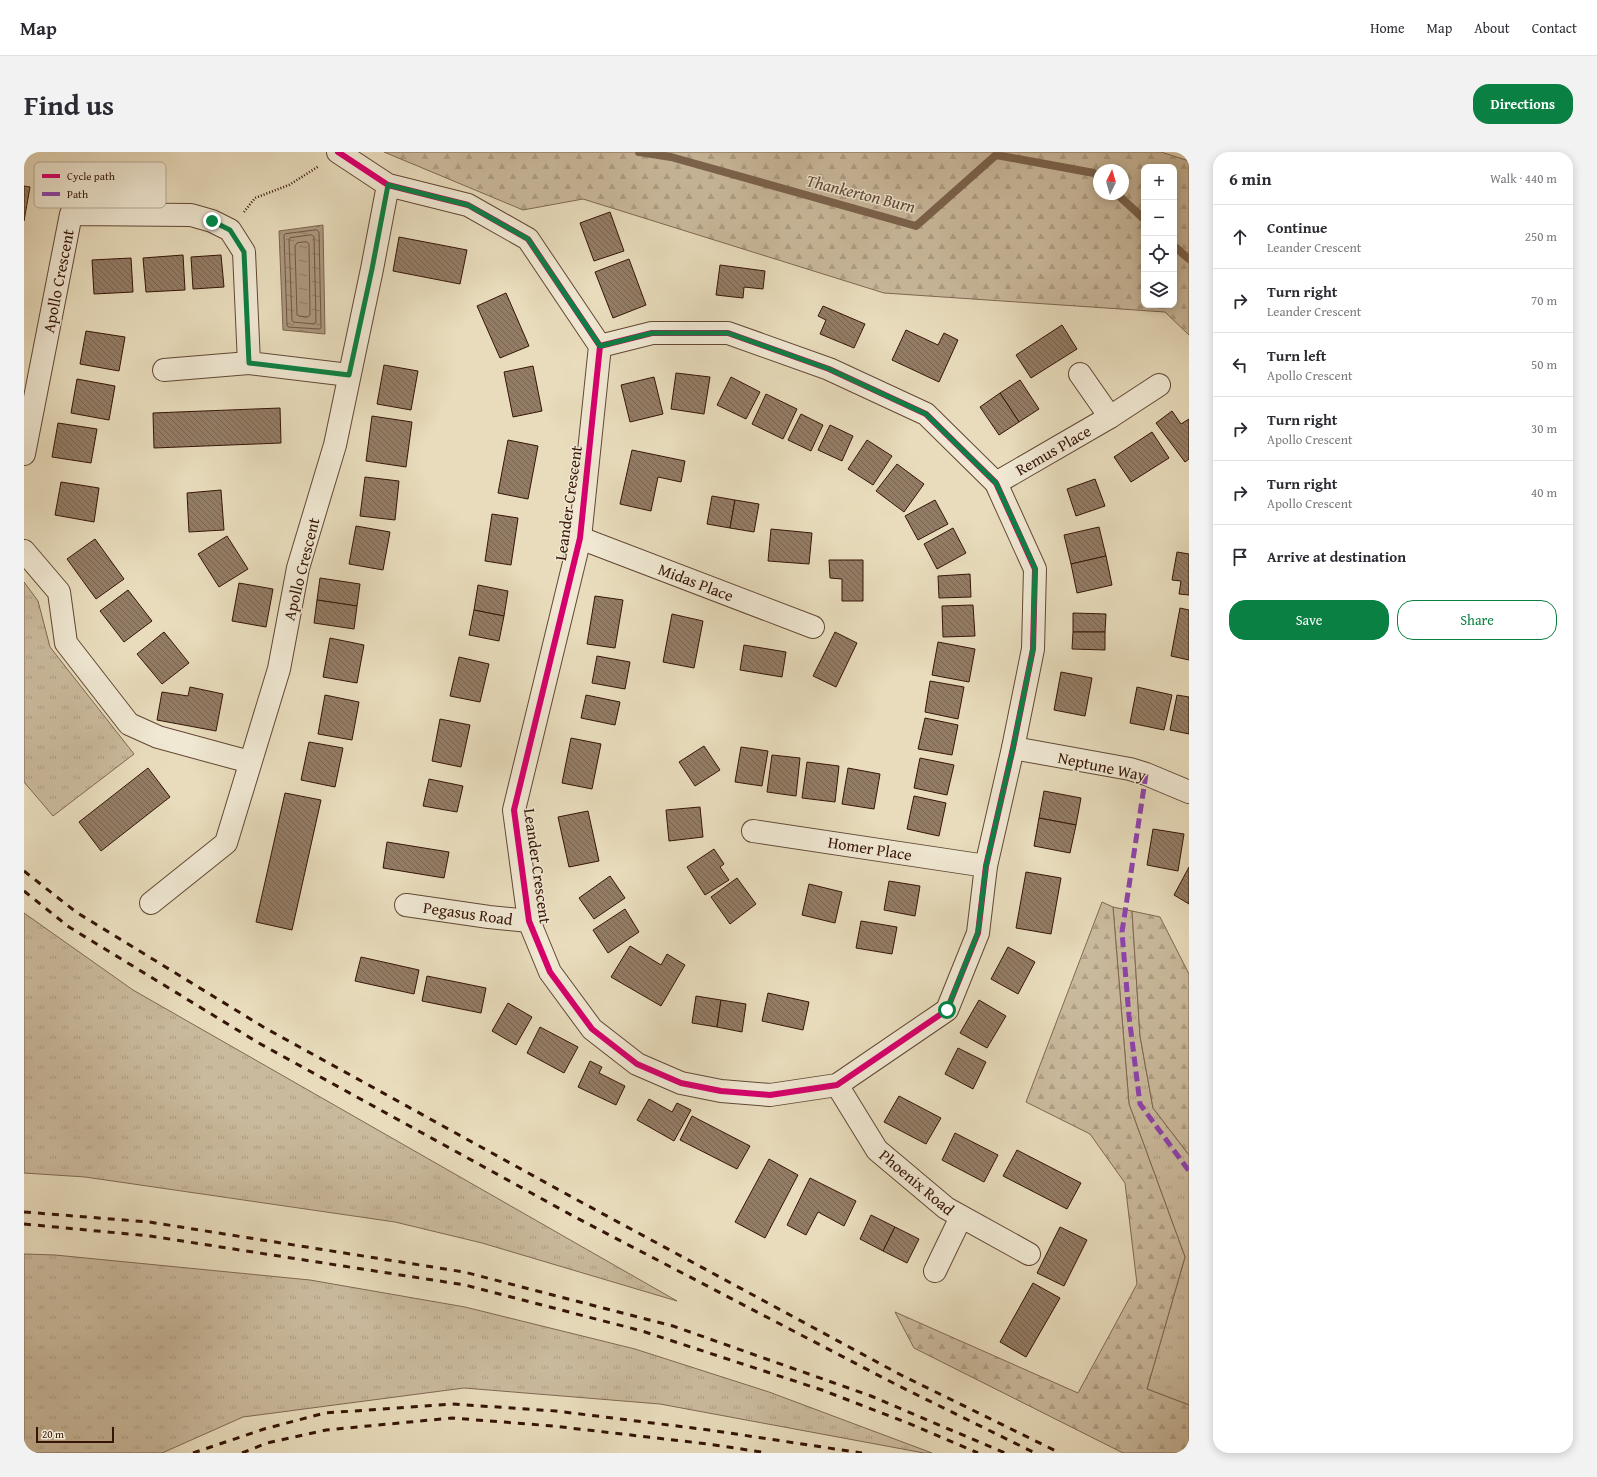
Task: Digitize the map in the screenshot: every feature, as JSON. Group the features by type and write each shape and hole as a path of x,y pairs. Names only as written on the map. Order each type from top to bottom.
{"street":[{"path":"339,152 388,185 468,205 528,239 600,346"},
{"name":"Apollo Crescent","path":"151,903 226,843 278,669 298,568 335,445 388,185"},
{"name":"Apollo Crescent","path":"24,454 71,214 191,215 212,221 230,230"},
{"path":"230,230 244,252 249,363"},
{"name":"Leander Crescent","path":"652,333 728,333 829,369 926,414 996,483 1035,568 1033,649 1013,748 986,866 978,932 947,1010 837,1085 770,1095 721,1091 681,1083 637,1064 592,1029 550,972 529,921 514,810 580,538 600,346 652,333"},
{"path":"164,370 249,363 349,375"},
{"name":"Remus Place","path":"1080,374 1110,417"},
{"name":"Remus Place","path":"996,483 1110,417 1159,385"},
{"name":"Midas Place","path":"580,538 813,627"},
{"path":"24,551 59,592 66,643 129,724 158,737 250,762"},
{"name":"Neptune Way","path":"1013,748 1130,769 1189,792"},
{"name":"Homer Place","path":"753,830 986,866"},
{"name":"Pegasus Road","path":"406,905 529,921"},
{"name":"Phoenix Road","path":"837,1085 877,1150 946,1208 1029,1254"},
{"name":"Phoenix Road","path":"935,1271 961,1217"}],"path":[{"path":"230,230 256,198 289,185 339,152"}],"green space":[{"path":"384,152 1161,152 1189,161 1189,335 1165,312 884,293 583,199 523,210"},
{"path":"24,582 38,601 50,647 134,754 53,816 24,782"},
{"path":"1102,902 1113,907 1129,1104 1185,1257 1147,1389 1189,1405 1189,1453 1123,1453 914,1348 895,1312 1078,1393 1137,1284 1125,1183 1090,1134 1026,1102"},
{"path":"1113,907 1132,911 1140,1036 1153,1108 1189,1155 1189,1405 1147,1389 1185,1257 1129,1104"},
{"path":"1132,911 1160,917 1189,974 1189,1155 1153,1108 1140,1036"},
{"path":"24,913 133,990 677,1301 482,1243 395,1222 85,1177 24,1173"},
{"path":"24,1254 55,1255 310,1280 465,1307 635,1349 769,1392 932,1453 924,1453 660,1404 464,1388 243,1417 162,1453 24,1453"}],"water":[{"path":"323,225 325,334 283,330 279,231"}],"building":[{"path":"24,186 30,187 24,221"},
{"path":"610,212 624,251 594,261 580,223"},
{"path":"399,237 467,250 460,284 393,271"},
{"path":"183,255 185,290 146,292 143,258"},
{"path":"221,255 224,287 193,289 191,257"},
{"path":"131,258 133,292 94,294 92,260"},
{"path":"629,259 646,305 613,318 595,272"},
{"path":"720,265 765,271 763,289 744,287 743,298 716,295"},
{"path":"506,293 529,346 500,358 477,306"},
{"path":"823,306 865,324 854,348 820,334 826,320 818,316"},
{"path":"1062,325 1077,349 1031,378 1016,355"},
{"path":"906,330 938,345 944,333 958,340 939,382 892,360"},
{"path":"86,331 125,337 119,371 80,364"},
{"path":"384,365 418,371 411,410 377,404"},
{"path":"533,366 542,411 513,417 504,372"},
{"path":"676,373 710,377 704,414 671,409"},
{"path":"654,377 663,414 630,422 621,385"},
{"path":"731,377 760,392 746,419 717,405"},
{"path":"77,379 115,386 109,420 71,413"},
{"path":"1020,380 1039,409 1019,422 1000,393"},
{"path":"1000,393 1019,422 999,435 980,407"},
{"path":"766,394 797,409 783,439 752,424"},
{"path":"280,408 281,443 154,448 153,413"},
{"path":"1172,411 1181,424 1189,419 1189,459 1185,462 1156,423"},
{"path":"801,414 823,425 811,451 788,440"},
{"path":"372,416 412,422 406,467 366,461"},
{"path":"58,423 97,429 91,463 52,457"},
{"path":"830,425 853,436 842,461 818,450"},
{"path":"1152,432 1169,458 1131,482 1114,457"},
{"path":"508,440 538,446 528,499 498,493"},
{"path":"867,440 892,456 873,485 848,469"},
{"path":"632,450 685,461 681,482 658,477 651,511 620,504"},
{"path":"897,464 924,484 904,512 876,491"},
{"path":"365,477 399,481 395,520 360,516"},
{"path":"1095,479 1105,506 1076,516 1067,489"},
{"path":"61,482 99,488 94,522 55,515"},
{"path":"221,490 224,530 189,532 187,493"},
{"path":"712,496 735,500 730,528 707,524"},
{"path":"735,500 759,504 754,532 730,528"},
{"path":"935,500 948,524 918,540 905,516"},
{"path":"492,514 518,518 511,565 485,561"},
{"path":"356,526 390,532 383,570 349,564"},
{"path":"1099,527 1106,556 1071,564 1064,535"},
{"path":"953,528 966,553 937,569 924,544"},
{"path":"771,529 812,533 809,564 768,561"},
{"path":"227,536 248,569 219,587 198,554"},
{"path":"95,539 124,579 96,599 67,559"},
{"path":"1177,552 1189,554 1189,595 1179,594 1181,581 1172,580"},
{"path":"1106,556 1112,585 1077,593 1071,564"},
{"path":"829,560 863,560 863,601 842,601 842,579 830,578"},
{"path":"970,574 971,597 939,598 938,576"},
{"path":"320,578 360,584 357,606 317,600"},
{"path":"239,583 273,589 266,627 232,621"},
{"path":"478,585 508,591 504,616 474,610"},
{"path":"128,590 152,621 124,642 100,611"},
{"path":"595,596 623,600 615,648 587,644"},
{"path":"317,600 357,606 354,629 314,623"},
{"path":"973,605 975,636 943,637 942,606"},
{"path":"1180,608 1189,610 1189,660 1171,656"},
{"path":"474,610 504,616 499,641 469,635"},
{"path":"1073,613 1106,614 1105,632 1073,632"},
{"path":"672,614 703,621 694,668 663,662"},
{"path":"164,632 189,663 162,684 137,654"},
{"path":"835,632 857,643 836,687 813,676"},
{"path":"1073,632 1105,632 1105,650 1072,649"},
{"path":"330,638 364,645 357,683 323,677"},
{"path":"938,642 975,649 969,682 932,675"},
{"path":"744,645 786,652 782,677 740,670"},
{"path":"597,656 630,662 625,689 592,683"},
{"path":"459,657 489,664 480,702 450,696"},
{"path":"1061,672 1092,678 1085,716 1054,710"},
{"path":"930,681 964,687 958,719 925,712"},
{"path":"190,687 223,694 216,731 157,720 162,692 188,696"},
{"path":"1137,687 1172,695 1164,730 1130,723"},
{"path":"325,695 359,702 352,740 318,734"},
{"path":"586,695 620,702 615,725 581,718"},
{"path":"1177,695 1189,697 1189,734 1170,730"},
{"path":"925,718 958,725 952,755 918,749"},
{"path":"440,719 470,725 461,767 432,761"},
{"path":"571,738 601,744 592,789 562,783"},
{"path":"309,742 343,748 335,787 301,780"},
{"path":"704,746 720,770 695,786 679,762"},
{"path":"741,747 768,751 762,786 735,782"},
{"path":"772,755 800,758 796,796 767,792"},
{"path":"920,758 954,765 947,795 914,788"},
{"path":"807,762 839,766 835,802 802,798"},
{"path":"148,768 170,797 101,851 79,822"},
{"path":"848,768 880,774 874,809 842,804"},
{"path":"429,779 463,786 457,812 423,806"},
{"path":"1044,791 1081,798 1076,825 1039,818"},
{"path":"285,793 321,800 292,930 256,922"},
{"path":"914,796 946,803 939,836 907,829"},
{"path":"700,807 703,837 669,841 666,810"},
{"path":"588,811 599,861 569,867 558,817"},
{"path":"1039,818 1076,825 1070,853 1034,846"},
{"path":"1153,829 1184,834 1178,871 1147,865"},
{"path":"387,842 449,852 444,878 383,868"},
{"path":"714,849 724,864 720,867 729,880 705,895 687,867"},
{"path":"1189,867 1189,904 1174,895"},
{"path":"1026,872 1061,878 1051,934 1016,928"},
{"path":"610,876 625,898 594,919 579,898"},
{"path":"737,878 756,904 730,924 711,897"},
{"path":"889,881 920,886 915,916 884,910"},
{"path":"809,884 842,892 835,923 802,915"},
{"path":"625,909 639,932 608,953 593,930"},
{"path":"861,921 897,927 892,954 856,948"},
{"path":"630,946 661,965 667,954 685,965 661,1006 611,977"},
{"path":"1008,947 1035,962 1018,994 991,979"},
{"path":"361,957 419,970 414,994 355,981"},
{"path":"427,976 486,988 481,1013 422,1001"},
{"path":"768,993 809,1002 803,1030 762,1021"},
{"path":"696,996 721,1000 717,1027 692,1023"},
{"path":"721,1000 746,1004 742,1032 717,1027"},
{"path":"979,1000 1006,1016 987,1048 960,1033"},
{"path":"508,1003 532,1017 516,1045 492,1031"},
{"path":"540,1027 578,1047 564,1073 527,1053"},
{"path":"958,1048 986,1062 973,1089 945,1074"},
{"path":"590,1061 602,1067 599,1073 625,1086 616,1105 578,1087"},
{"path":"899,1096 941,1118 926,1144 884,1122"},
{"path":"649,1099 672,1112 677,1103 691,1110 674,1141 637,1120"},
{"path":"692,1116 750,1146 737,1169 680,1140"},
{"path":"955,1133 998,1155 984,1182 942,1160"},
{"path":"1017,1150 1081,1183 1067,1209 1003,1176"},
{"path":"769,1159 798,1175 765,1238 735,1222"},
{"path":"810,1178 856,1201 844,1226 818,1212 806,1235 787,1225"},
{"path":"871,1215 895,1227 883,1251 860,1239"},
{"path":"895,1227 919,1239 907,1263 883,1251"},
{"path":"1060,1227 1087,1240 1064,1286 1037,1273"},
{"path":"1033,1283 1060,1298 1026,1357 1000,1342"}],"waterway":[{"name":"Thankerton Burn","path":"639,152 671,157 916,226 996,155 1093,173"},
{"name":"Thankerton Burn","path":"1123,200 1141,216"},
{"name":"Thankerton Burn","path":"1177,249 1189,259"}],"railway":[{"path":"24,871 76,912 265,1028 581,1202 901,1375 1060,1453"},
{"path":"24,891 69,927 257,1042 573,1216 897,1385 1035,1453"},
{"path":"24,1212 149,1222 464,1272 673,1326 871,1396 1005,1453"},
{"path":"24,1224 150,1236 465,1285 642,1331 822,1390 908,1423 978,1453"},
{"path":"193,1453 264,1429 325,1413 452,1404 556,1411 709,1430 862,1453"},
{"path":"242,1453 267,1443 326,1430 452,1418 553,1426 708,1444 768,1453"}],"marked path":[{"path":"1146,774 1122,932 1129,1016 1140,1104 1189,1171"}],"cycle path":[{"path":"338,152 388,185 468,205 528,239 600,346 580,538 514,810 529,921 550,972 592,1029 637,1064 681,1083 721,1091 770,1095 837,1085 947,1010 978,933 986,866 1013,748 1033,649 1035,569 996,483 926,414 829,369 728,333 652,333 600,346"}],"route":[{"path":"212,221 230,230 244,252 249,363 349,375 372,269 388,185 468,205 528,239 600,346 652,333 728,333 829,369 926,414 996,483 1035,568 1033,649 1013,748 986,866 978,932 947,1010"}]}
